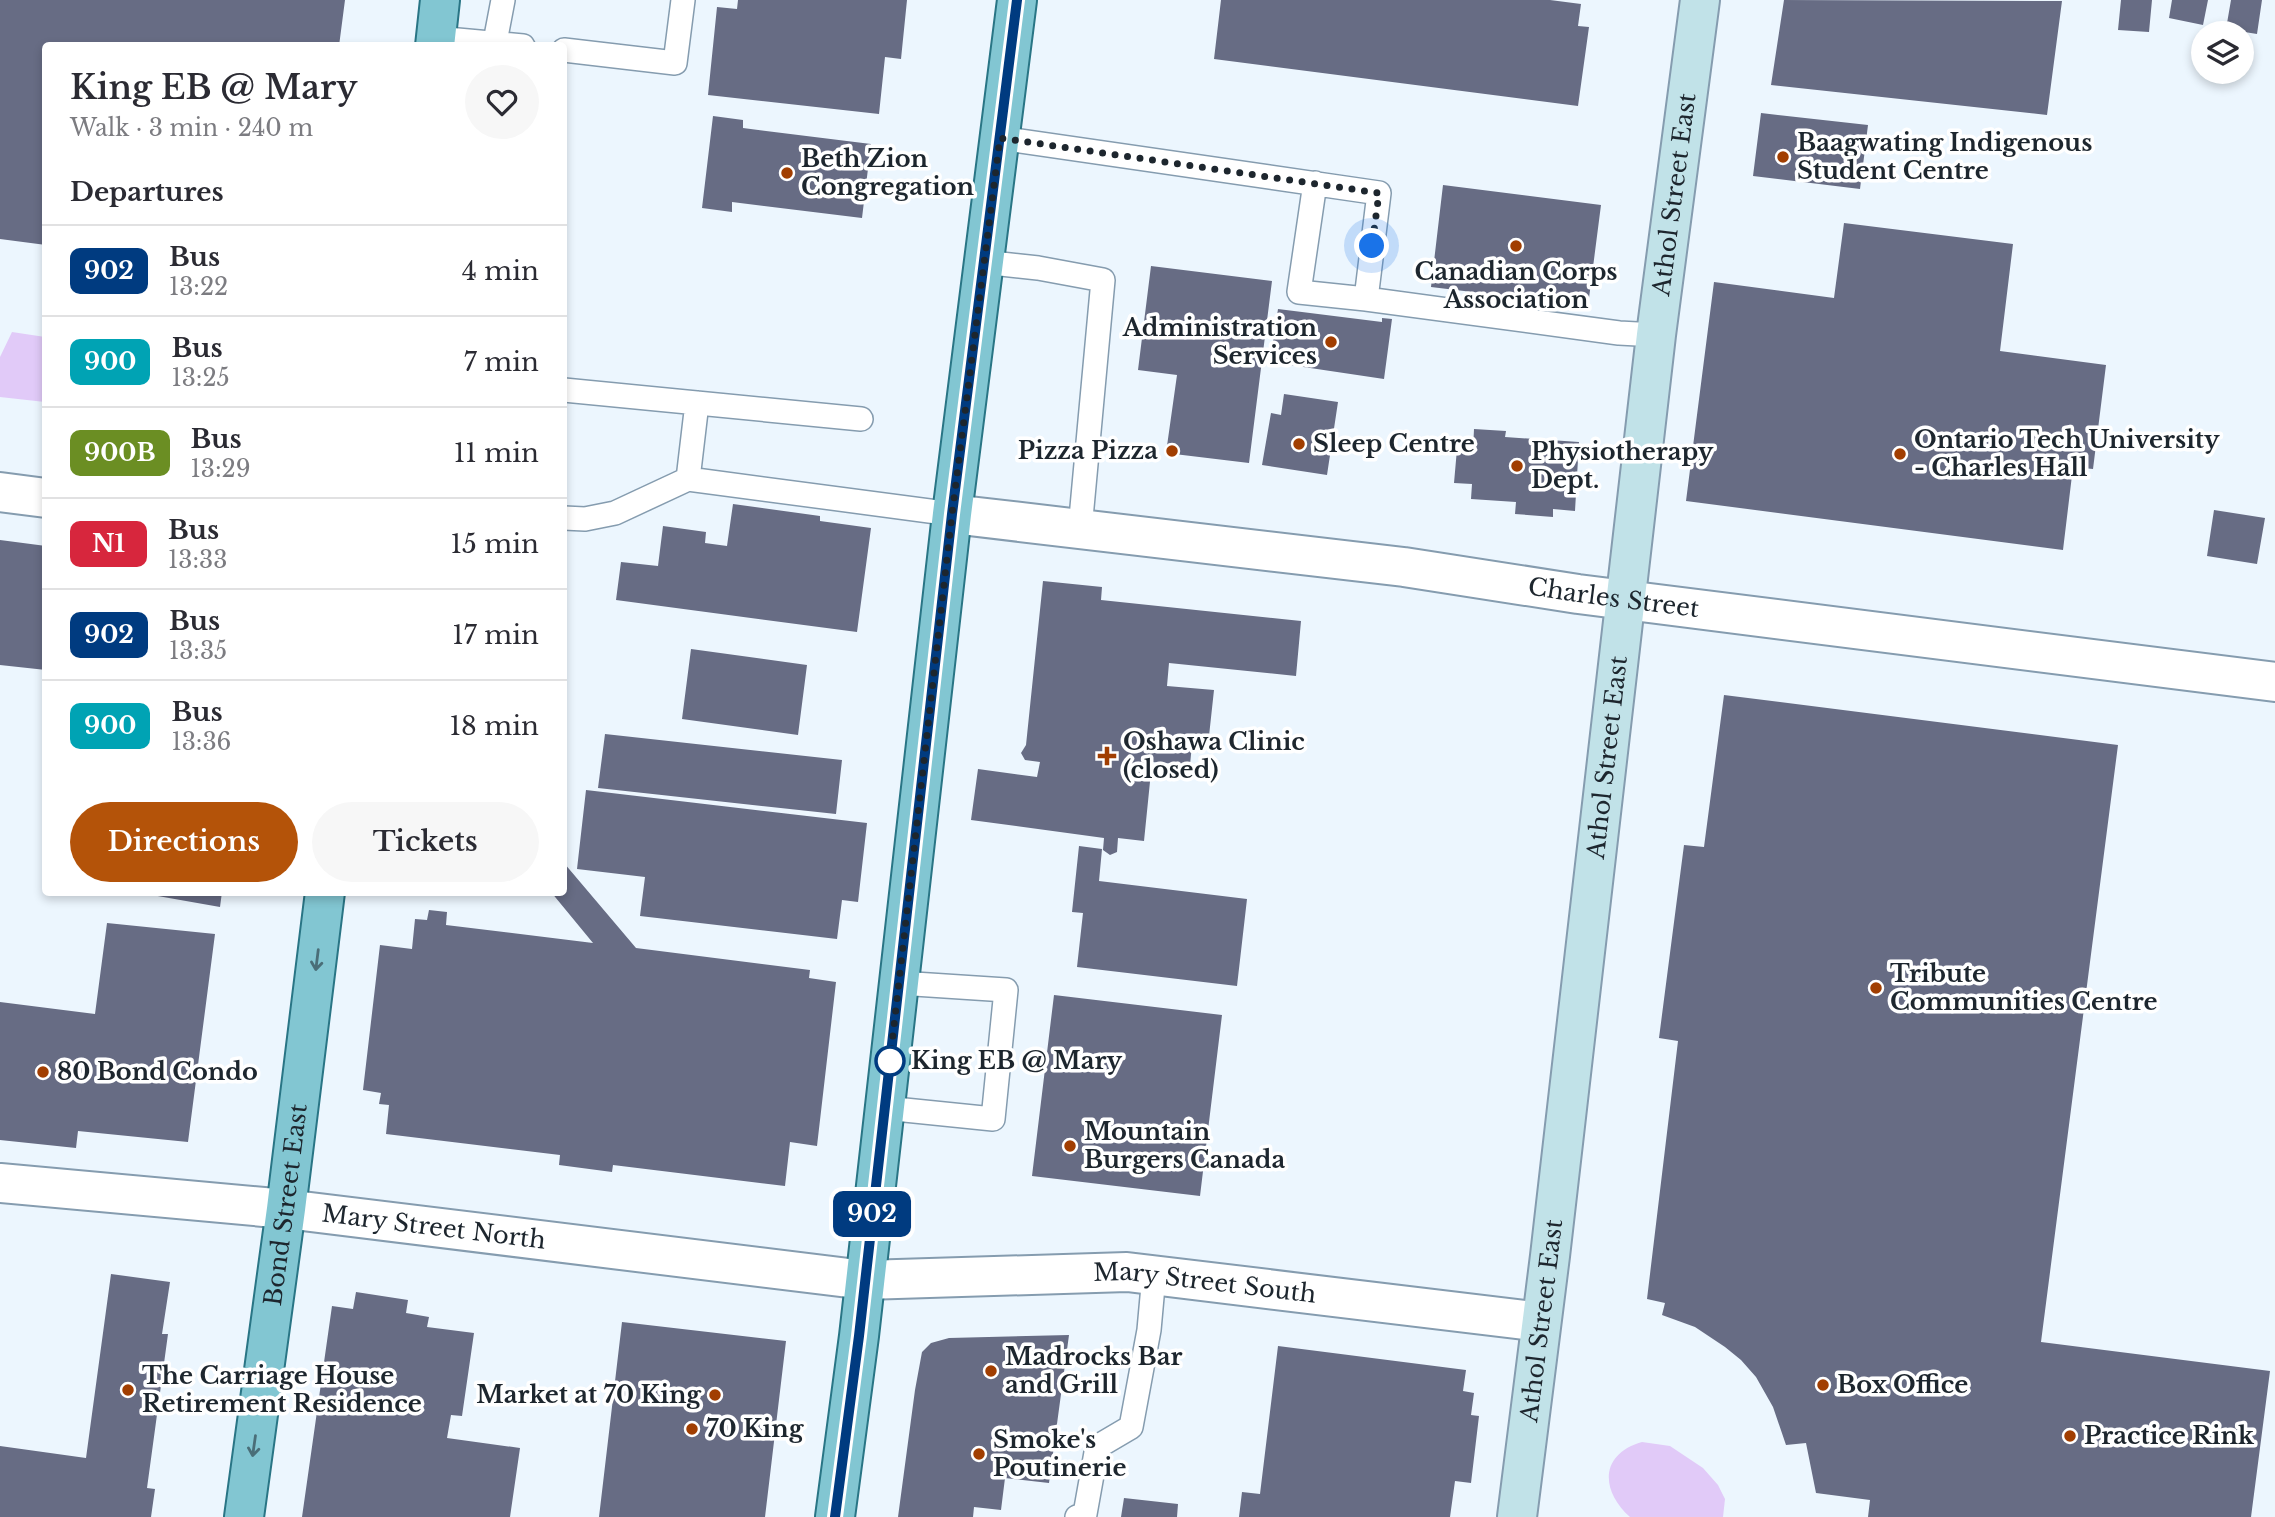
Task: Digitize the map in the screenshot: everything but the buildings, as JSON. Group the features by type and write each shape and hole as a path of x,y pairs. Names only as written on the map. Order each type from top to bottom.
{"main road":[{"path":"435,42 440,0"},
{"path":"835,1517 865,1280 952,514 1017,0"},
{"name":"Athol Street East","path":"1517,1517 1624,599 1700,0"},
{"name":"Bond Street East","path":"244,1517 325,896"}],"street":[{"path":"0,492 42,497"},
{"name":"Charles Street","path":"952,514 1404,567 1624,599 2275,682"},
{"name":"Mary Street North","path":"0,1183 286,1209 865,1280"},
{"name":"Mary Street South","path":"865,1280 1127,1272 1541,1322"}],"lane":[{"path":"435,42 495,42 503,0"},
{"path":"567,50 675,63 684,0"},
{"path":"1000,138 1379,193 1366,299"},
{"path":"1315,183 1299,292 1619,333 1656,335"},
{"path":"984,262 1103,279 1080,529"},
{"path":"567,390 861,419"},
{"path":"688,479 697,404"},
{"path":"567,518 585,519 615,513 688,479 952,514"},
{"path":"885,1108 993,1119 1006,990 899,983"},
{"path":"1077,1517 1085,1514 1097,1447 1131,1427 1149,1329 1154,1275"}],"shaded area":[{"path":"12,332 42,337 42,402 0,397 0,357"},
{"path":"1642,1442 1670,1446 1703,1468 1718,1485 1725,1499 1723,1517 1630,1517 1613,1496 1609,1474 1618,1455"}],"bus line":[{"name":"902","path":"835,1517 859,1336 952,514 1017,0"}],"place":[{"name":"Baagwating Indigenous Student Centre","path":"1783,157"},
{"name":"Beth Zion Congregation","path":"787,173"},
{"name":"Canadian Corps Association","path":"1516,246"},
{"name":"Administration Services","path":"1331,342"},
{"name":"Sleep Centre","path":"1299,444"},
{"name":"Pizza Pizza","path":"1172,451"},
{"name":"Ontario Tech University - Charles Hall","path":"1900,454"},
{"name":"Physiotherapy Dept.","path":"1517,466"},
{"name":"Oshawa Clinic (closed)","path":"1107,756"},
{"name":"Tribute Communities Centre","path":"1876,988"},
{"name":"King EB @ Mary","path":"890,1061"},
{"name":"80 Bond Condo","path":"43,1072"},
{"name":"Mountain Burgers Canada","path":"1070,1146"},
{"name":"Madrocks Bar and Grill","path":"991,1371"},
{"name":"Box Office","path":"1823,1385"},
{"name":"The Carriage House Retirement Residence","path":"128,1390"},
{"name":"Market at 70 King","path":"715,1395"},
{"name":"70 King","path":"692,1429"},
{"name":"Practice Rink","path":"2070,1436"},
{"name":"Smoke's Poutinerie","path":"979,1454"}],"route":[{"path":"890,1061 952,514 1000,138 1379,193 1372,246"}]}
